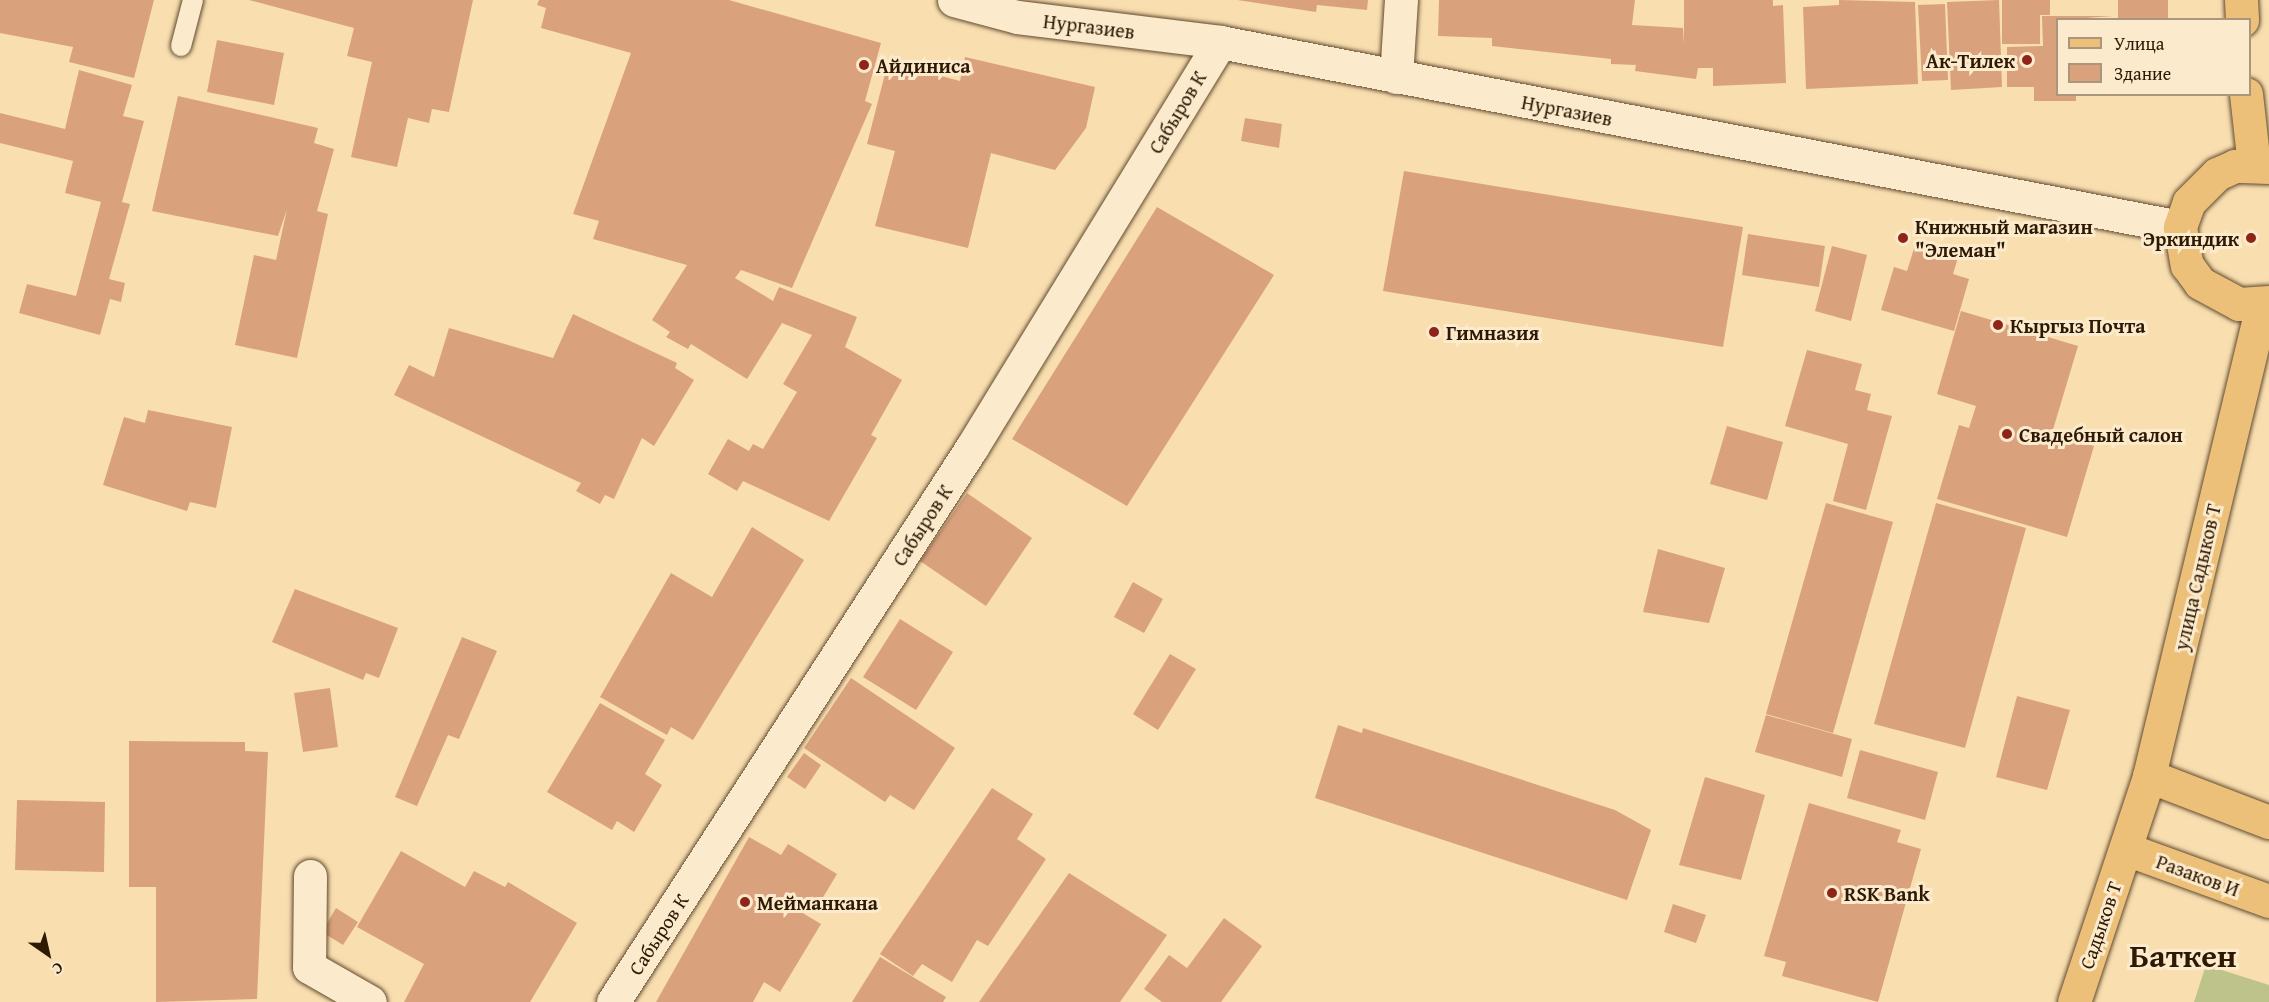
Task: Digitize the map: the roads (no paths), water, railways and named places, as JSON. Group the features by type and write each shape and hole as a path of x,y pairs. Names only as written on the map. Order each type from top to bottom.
{"main road":[{"path":"2241,0 2242,18"},
{"path":"2246,96 2262,166 2235,166 2201,186 2180,227 2187,265 2200,283 2239,304 2266,303"},
{"name":"улица Садыков Т","path":"2126,849 2149,776 2266,303"},
{"path":"2149,776 2269,822"},
{"name":"Разаков И","path":"2126,849 2269,901"},
{"name":"Садыков Т","path":"2074,1002 2126,849"}],"street":[{"name":"Нургазиев","path":"954,0 1017,17 1220,42 2180,227"},
{"path":"1396,77 1401,0"},
{"name":"Сабыров К","path":"613,1002 972,447 1220,42"},
{"path":"310,876 309,967 370,1002"}],"lane":[{"path":"181,46 193,0"}],"place":[{"name":"Ак-Тилек","path":"2027,60"},
{"name":"Айдиниса","path":"864,65"},
{"name":"Книжный магазин \"Элеман\"","path":"1903,238"},
{"name":"Эркиндик","path":"2251,238"},
{"name":"Кыргыз Почта","path":"1998,325"},
{"name":"Гимназия","path":"1434,332"},
{"name":"Cвадебный салон","path":"2007,434"},
{"name":"RSK Bank","path":"1832,893"},
{"name":"Мейманкана","path":"745,902"}],"district":[{"name":"Баткен","path":"2183,956"}]}
